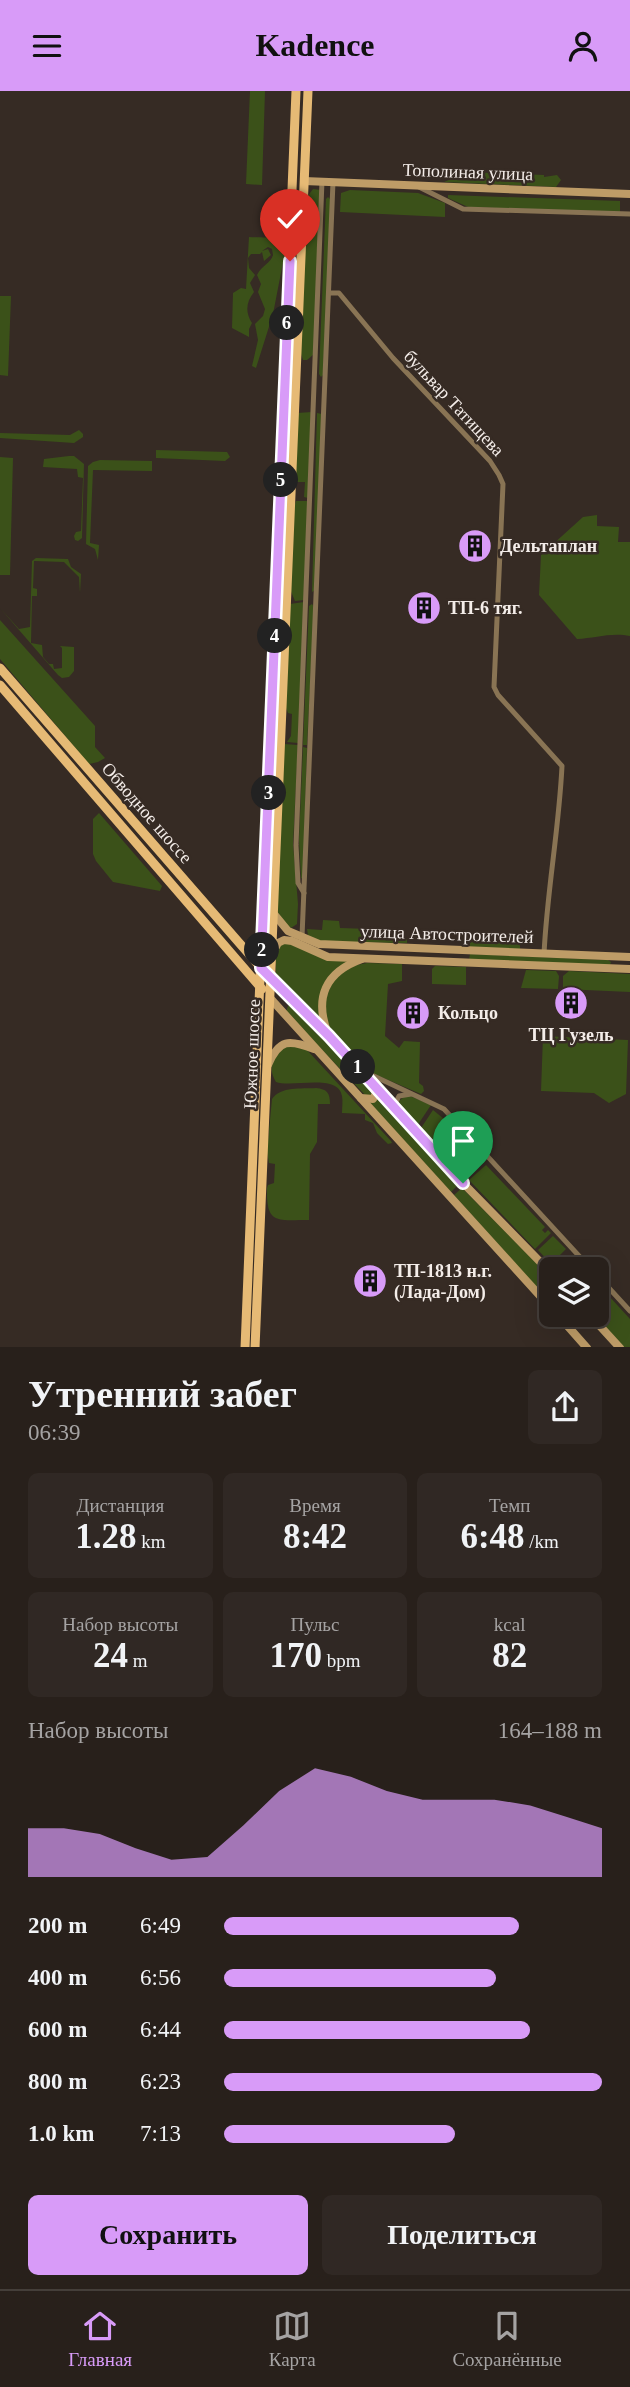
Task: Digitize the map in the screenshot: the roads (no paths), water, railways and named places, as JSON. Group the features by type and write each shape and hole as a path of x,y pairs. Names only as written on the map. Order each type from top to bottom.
{"main road":[{"name":"Южное шоссе","path":"245,1347 296,91"},
{"name":"Южное шоссе","path":"255,1347 308,91"},
{"path":"293,181 304,181"},
{"name":"Тополиная улица","path":"304,181 630,194"},
{"name":"Обводное шоссе","path":"0,668 271,978"},
{"name":"Обводное шоссе","path":"0,685 270,997"},
{"name":"улица Автостроителей","path":"274,913 283,927 328,957 630,968"},
{"name":"улица Автостроителей","path":"272,954 276,946 288,940 374,947 630,957"},
{"path":"371,958 374,947"},
{"path":"616,968 617,957"},
{"name":"улица Автостроителей","path":"329,1036 322,1012 322,997 327,984 345,967 371,958"},
{"path":"271,978 329,1036 463,1183 539,1261"},
{"path":"270,997 539,1295"},
{"path":"285,1014 286,1005 296,1003"},
{"path":"268,1065 275,1051 286,1043 295,1042 317,1050"},
{"path":"361,1098 371,1100 375,1097 371,1082"},
{"path":"569,1327 587,1347"},
{"path":"601,1327 620,1347"}],"street":[{"path":"305,896 298,883 296,845 322,181"},
{"path":"302,941 334,182"},
{"path":"416,185 463,209 630,214"},
{"name":"бульвар Татищева","path":"329,293 339,293 393,358 490,461 503,484 495,687 498,695 562,766 544,954"},
{"path":"359,1069 444,1109 580,1257"},
{"path":"398,1112 396,1105 399,1097 414,1094"},
{"path":"609,1288 630,1311"}],"place":[{"name":"Дельтаплан","path":"475,546"},
{"name":"ТП-6 тяг.","path":"424,608"},
{"name":"ТЦ Гузель","path":"571,1003"},
{"name":"Кольцо","path":"413,1013"},
{"name":"ТП-1813 н.г. (Лада-Дом)","path":"370,1281"}]}
